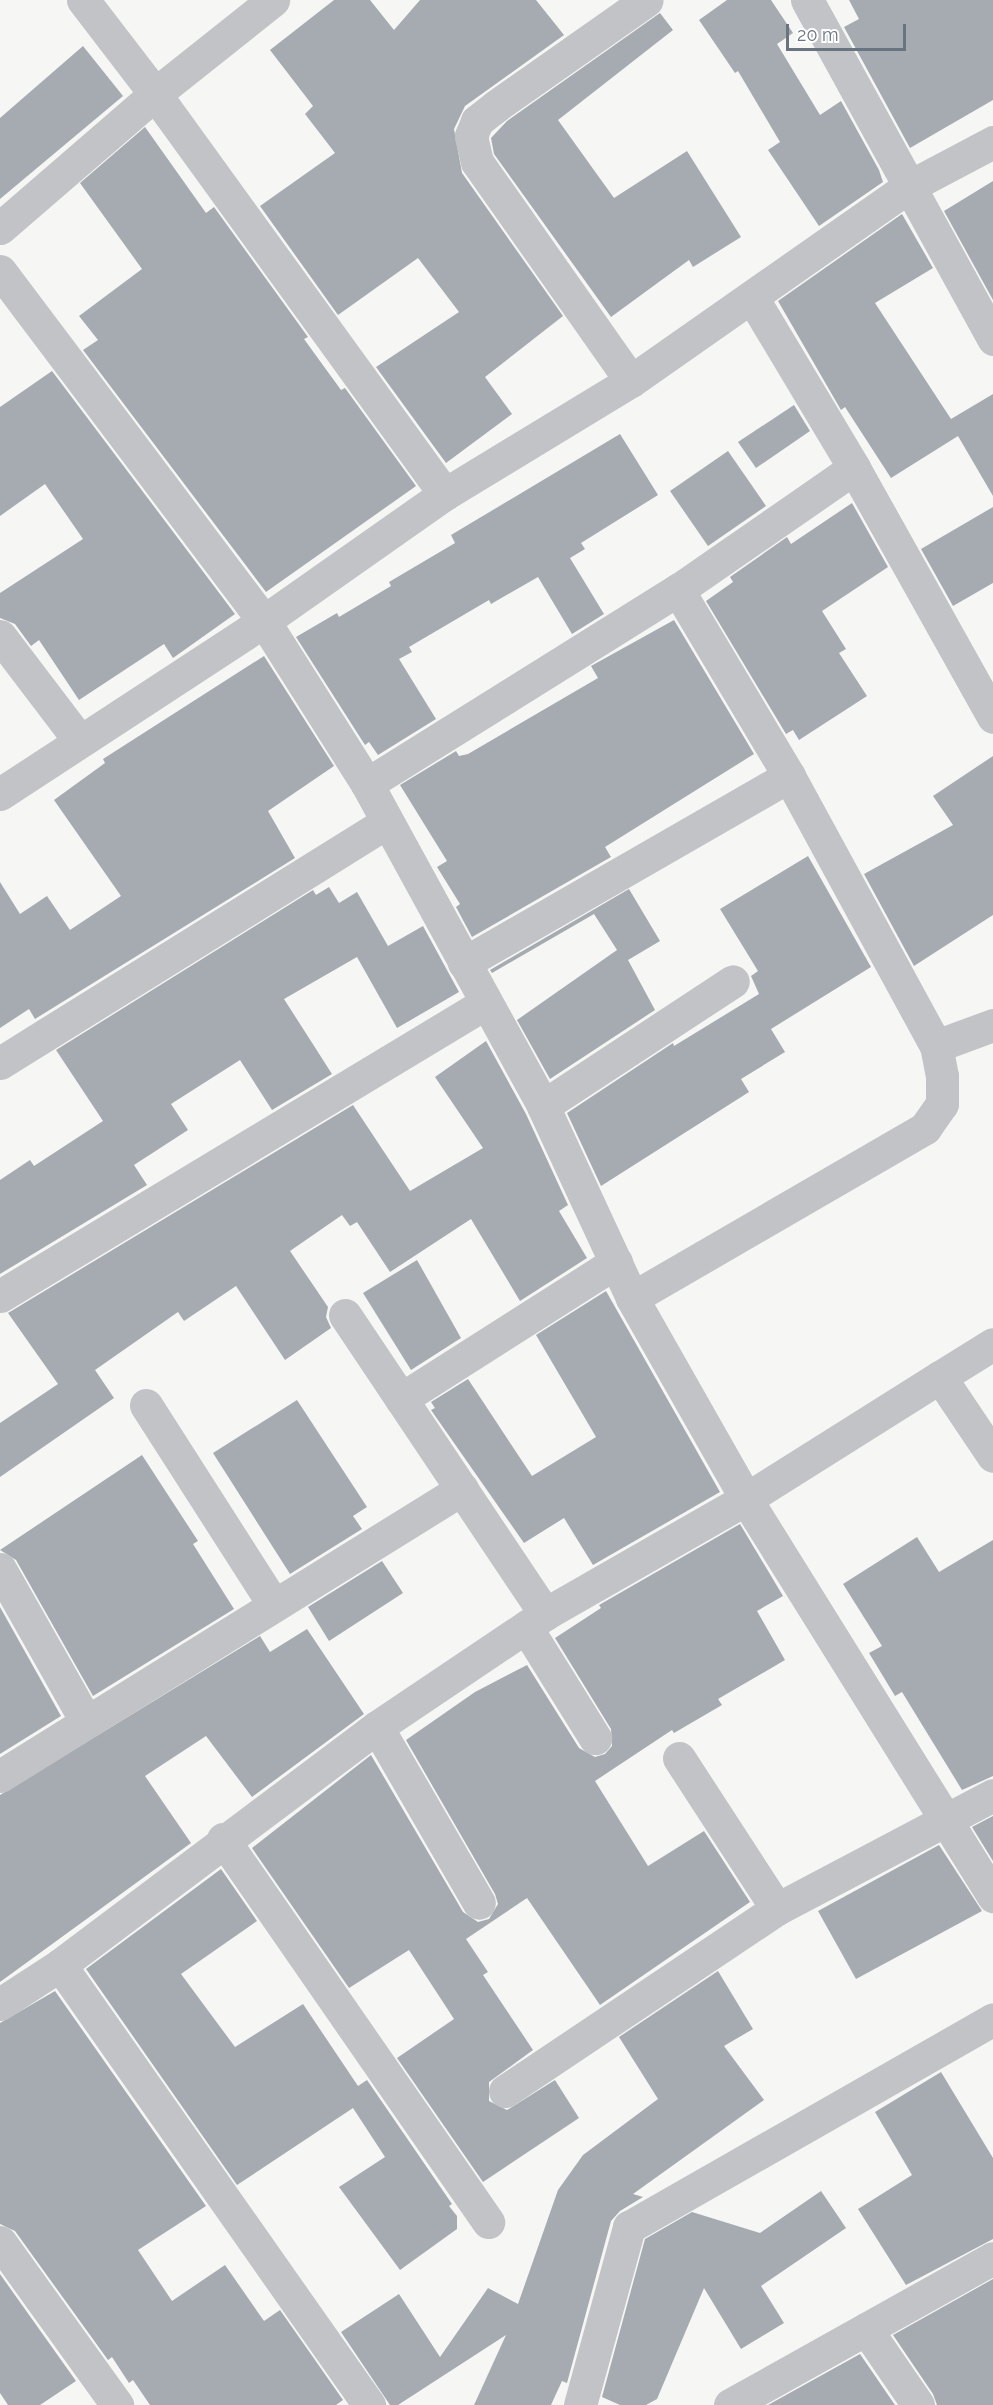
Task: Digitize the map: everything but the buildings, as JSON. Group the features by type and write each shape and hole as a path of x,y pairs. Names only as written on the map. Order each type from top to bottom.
{"street":[{"path":"83,0 155,94 445,495"},
{"path":"0,228 155,94 273,0"},
{"path":"631,381 477,162 471,136 477,121 496,106 647,0"},
{"path":"807,0 993,339"},
{"path":"0,794 264,621 445,495 631,381 753,299 910,186 993,142"},
{"path":"0,271 264,621 367,784 484,1004 543,1106 632,1298 746,1499 993,1896"},
{"path":"753,299 854,468 993,717"},
{"path":"367,784 678,590 854,468"},
{"path":"632,1298 925,1128 942,1104 942,1076 936,1046 789,776 678,590"},
{"path":"0,636 80,740"},
{"path":"464,963 789,776"},
{"path":"0,1063 386,823"},
{"path":"543,1106 733,981"},
{"path":"0,1296 484,1004"},
{"path":"936,1046 993,1025"},
{"path":"401,1399 616,1262"},
{"path":"345,1315 462,1489 536,1621 595,1738"},
{"path":"0,2004 60,1965 223,1839 377,1727 536,1621 746,1499 993,1344"},
{"path":"940,1377 993,1456"},
{"path":"146,1405 274,1605"},
{"path":"0,1776 462,1489"},
{"path":"0,1569 86,1721"},
{"path":"377,1727 479,1904"},
{"path":"679,1758 777,1909"},
{"path":"505,2091 777,1909 946,1823 993,1795"},
{"path":"223,1839 488,2222"},
{"path":"60,1965 369,2405"},
{"path":"580,2405 629,2227 993,2019"},
{"path":"0,2242 117,2405"},
{"path":"730,2405 993,2258"},
{"path":"866,2329 918,2405"}]}
